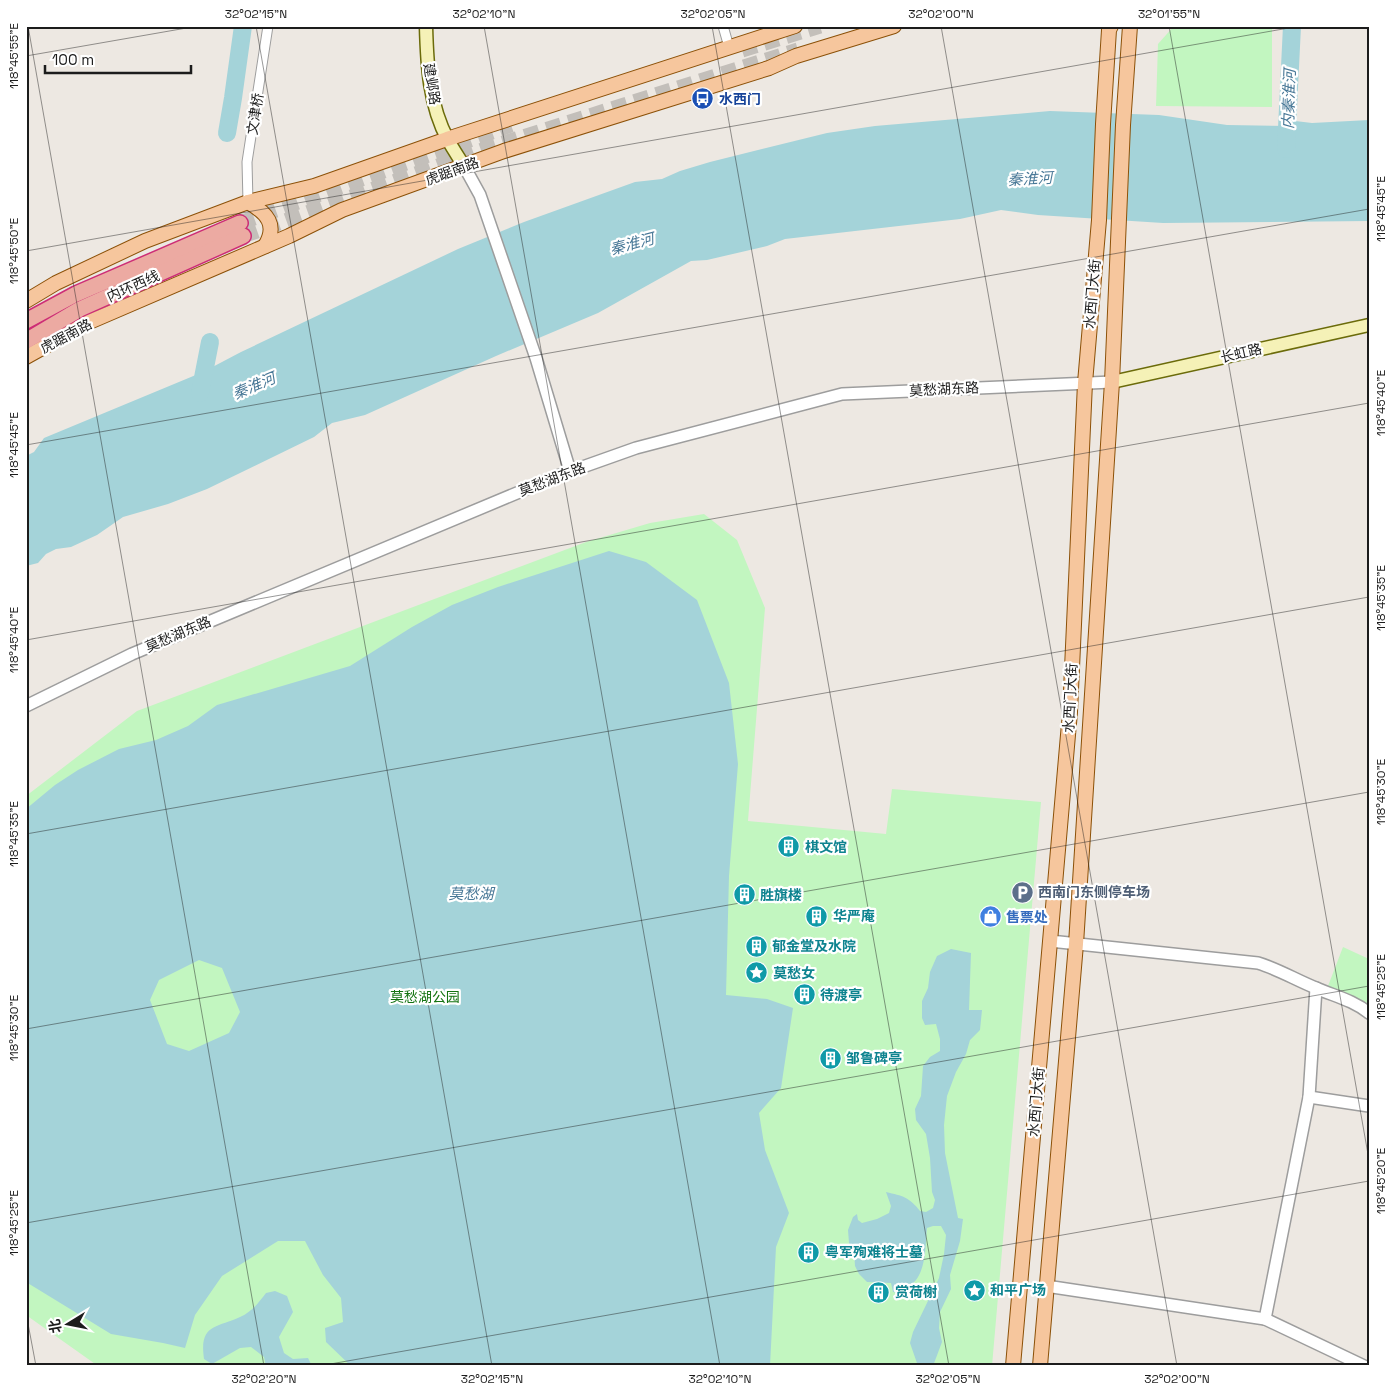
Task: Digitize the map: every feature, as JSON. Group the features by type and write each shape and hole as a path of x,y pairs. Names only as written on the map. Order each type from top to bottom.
{"highway":[{"name":"内环西线","path":"26,320 76,294 242,230 80,309 26,341"}],"main road":[{"name":"建邺路","path":"426,26 428,75 435,107 447,139 464,166"},
{"path":"26,300 56,283 145,242 248,202 314,186 447,139 795,26"},
{"name":"虎踞南路","path":"26,357 87,323 342,210 504,152 769,68 796,56 894,26"},
{"name":"水西门大街","path":"1014,1366 1070,712 1085,383 1099,220 1110,28"},
{"name":"水西门大街","path":"1040,1366 1076,944 1112,382 1123,124 1130,28"},
{"path":"248,202 262,211 270,222 270,237 264,246"},
{"name":"长虹路","path":"1112,382 1369,325"}],"street":[{"name":"文津桥","path":"248,202 247,162 268,26"},
{"path":"723,26 729,47"},
{"path":"464,166 480,195 536,358 570,471"},
{"name":"莫愁湖东路","path":"26,706 132,654 570,471 636,448 842,394 1112,382"},
{"path":"1050,941 1258,963 1342,997 1369,1013"},
{"path":"1265,1319 1309,1097 1316,988"},
{"path":"1309,1097 1369,1106"},
{"path":"1046,1286 1265,1319 1364,1366"}],"green space":[{"path":"1174,26 1272,26 1272,107 1156,106 1158,44"},
{"name":"莫愁湖","path":"704,514 737,540 765,608 748,821 886,834 892,789 1041,802 992,1366 98,1366 26,1315 26,796 137,711 586,542 650,523"},
{"path":"1343,947 1369,959 1369,1008 1328,986"}],"water":[{"name":"秦淮河","path":"1050,111 1159,115 1227,125 1288,126 1287,120 1312,123 1369,120 1369,221 1163,223 1038,215 1001,210 960,219 785,239 767,246 707,260 691,261 598,313 496,356 365,415 332,423 314,437 207,489 168,504 123,517 97,535 71,547 56,549 46,554 38,563 26,566 26,456 34,452 44,438 203,372 241,352 458,249 524,222 635,182 662,179 680,171 710,162 827,133 875,126"},
{"name":"莫愁湖","path":"609,551 646,562 697,600 729,683 738,764 729,876 726,995 767,999 793,1008 781,1088 759,1113 765,1150 789,1213 776,1247 770,1366 351,1366 326,1342 325,1328 343,1322 341,1298 323,1275 305,1241 278,1241 222,1276 195,1315 185,1348 111,1334 26,1282 26,809 55,785 78,770 119,749 156,740 188,726 217,705 350,666 412,627 452,605 498,587","holes":["199,960 222,968 240,1012 229,1033 189,1051 167,1044 150,1000 159,980"]},
{"path":"951,949 971,953 969,1010 982,1010 980,1030 970,1040 966,1054 956,1072 947,1096 944,1125 945,1153 958,1218 963,1219 960,1241 950,1275 951,1289 940,1312 939,1328 942,1342 933,1366 918,1366 910,1343 913,1332 939,1278 946,1235 941,1226 927,1228 924,1260 919,1276 908,1287 901,1291 893,1292 891,1283 867,1282 859,1274 855,1266 854,1251 849,1243 848,1230 853,1217 857,1214 858,1220 862,1223 889,1213 891,1206 886,1192 905,1198 920,1211 926,1212 933,1208 935,1200 932,1192 930,1158 926,1134 916,1120 915,1109 921,1096 923,1066 930,1057 940,1051 940,1039 936,1024 925,1025 922,1018 922,1001 928,988 930,972 937,956"},
{"path":"275,1291 287,1296 293,1312 279,1337 284,1353 293,1359 308,1358 312,1366 266,1366 264,1357 251,1347 240,1348 212,1364 204,1359 204,1339 211,1329 244,1315 266,1293"}],"waterway":[{"path":"227,133 243,26"},
{"name":"内秦淮河","path":"1286,149 1292,26"},
{"path":"200,393 210,342"}],"tunnel":[{"path":"742,50 820,26"},
{"path":"243,236 488,148 798,50"},
{"path":"240,223 511,125"}],"place":[{"name":"水西门","path":"703,99"},
{"name":"棋文馆","path":"789,847"},
{"name":"西南门东侧停车场","path":"1022,892"},
{"name":"胜旗楼","path":"744,895"},
{"name":"华严庵","path":"817,916"},
{"name":"售票处","path":"990,917"},
{"name":"郁金堂及水院","path":"756,946"},
{"name":"莫愁女","path":"757,973"},
{"name":"待渡亭","path":"804,995"},
{"name":"邹鲁碑亭","path":"830,1058"},
{"name":"粤军殉难将士墓","path":"809,1252"},
{"name":"和平广场","path":"974,1290"},
{"name":"赏荷榭","path":"879,1292"}],"park label":[{"name":"莫愁湖公园","path":"425,997"}]}
